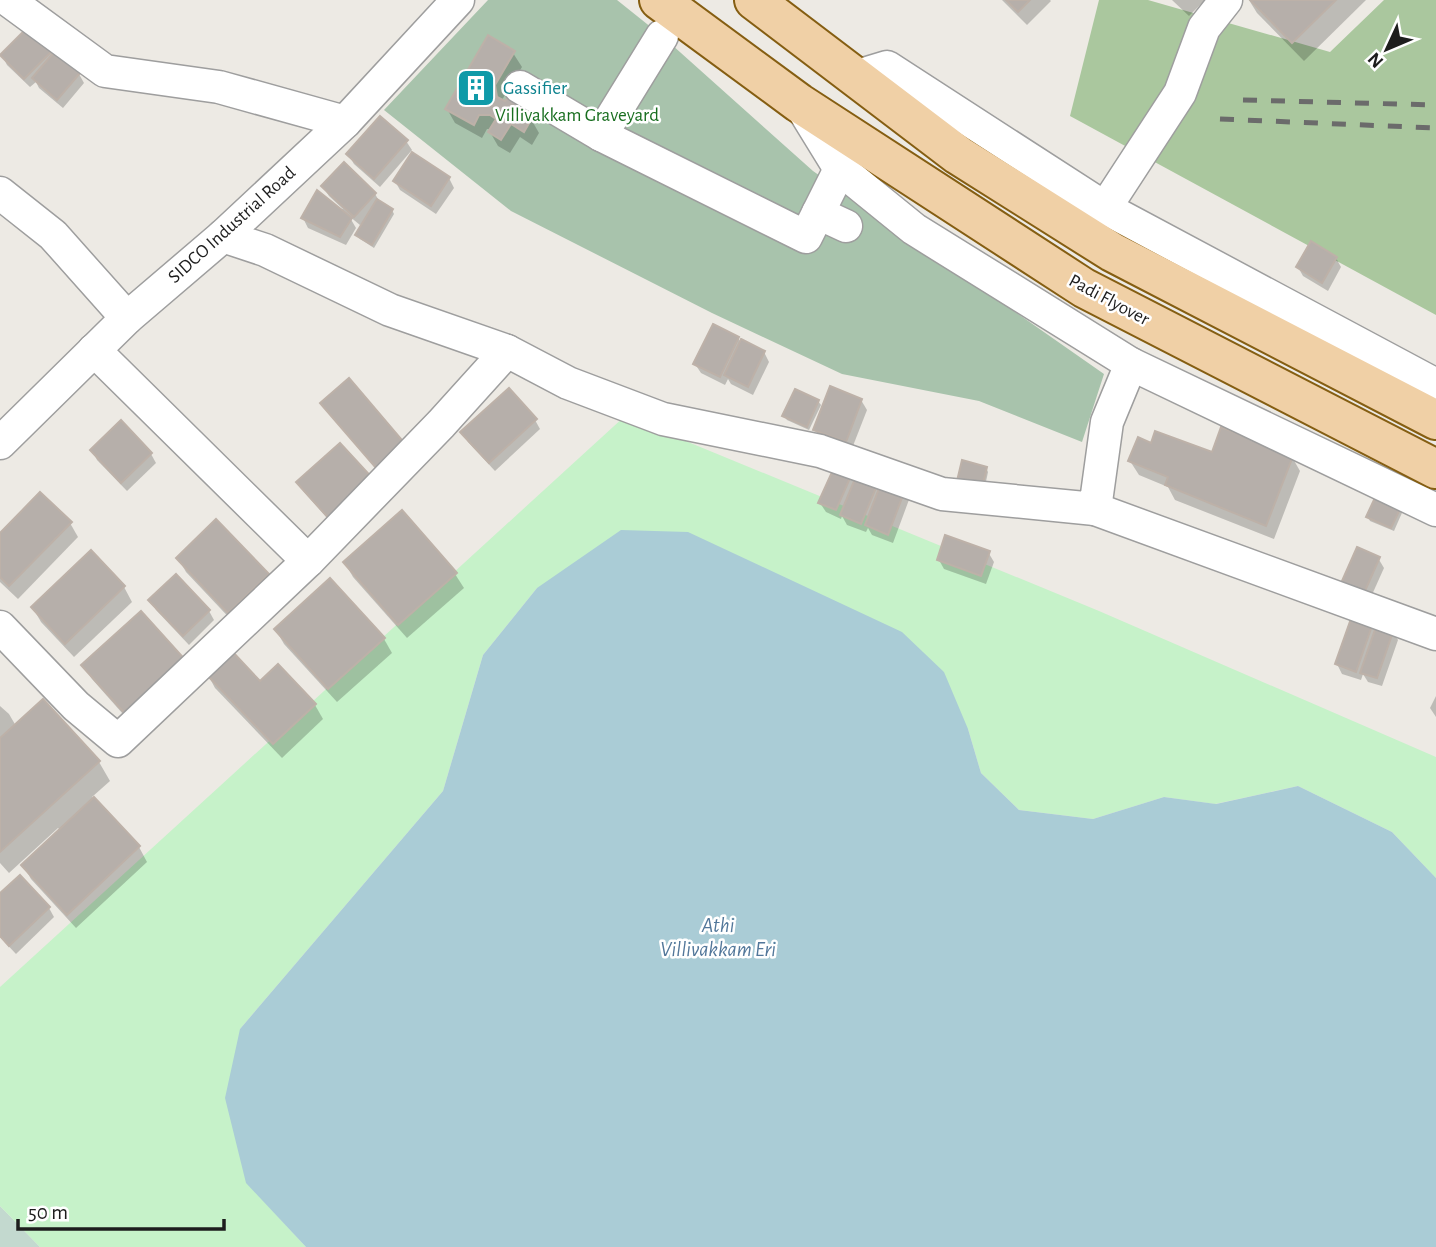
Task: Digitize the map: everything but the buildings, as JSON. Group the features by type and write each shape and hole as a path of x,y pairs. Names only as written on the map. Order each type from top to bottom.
{"main road":[{"path":"760,1 854,77 958,155 1112,252 1436,420"},
{"name":"Padi Flyover","path":"661,18 799,103 1083,288 1436,469"}],"street":[{"path":"8,0 105,71 219,87 345,122"},
{"name":"SIDCO Industrial Road","path":"0,443 127,318 223,236 345,122 458,0"},
{"path":"1105,208 1180,93 1204,28 1226,0"},
{"path":"601,135 661,18"},
{"path":"854,77 887,67 1105,208 1436,385"},
{"path":"520,87 601,135 806,237 832,220 840,169"},
{"path":"799,103 840,169 914,229 1131,364 1436,510"},
{"path":"0,193 53,235 127,318"},
{"path":"223,236 265,250 390,310 507,351 568,383 663,419 820,451 942,494 1095,509 1436,634"},
{"path":"94,350 308,561"},
{"path":"0,627 76,706 118,741 308,561 441,424 507,351"},
{"path":"1095,509 1107,422 1131,364"}],"green space":[{"name":"Villivakkam Graveyard","path":"488,0 617,0 662,36 813,171 1104,374 1082,442 979,401 842,374 712,313 511,211 384,110"},
{"path":"1099,0 1148,0 1330,52 1384,0 1436,0 1436,315 1070,116"},
{"path":"625,416 1099,611 1436,757 1436,878 1392,832 1298,786 1215,804 1164,797 1093,819 1019,810 981,773 968,729 537,588 483,655 443,791 240,1029 246,1182 306,1247 40,1247 0,1206 0,987"},
{"path":"0,1206 40,1247 0,1247"}],"water":[{"name":"Athi Villivakkam Eri","path":"621,530 688,532 902,632 944,672 968,729 981,773 1019,810 1093,819 1164,797 1216,804 1298,786 1392,832 1436,878 1436,1247 306,1247 246,1183 225,1098 240,1029 443,791 483,655 537,588"}],"railway":[{"path":"1243,100 1436,105"},
{"path":"1220,119 1436,128"}],"place":[{"name":"Gassifier","path":"476,88"}]}
